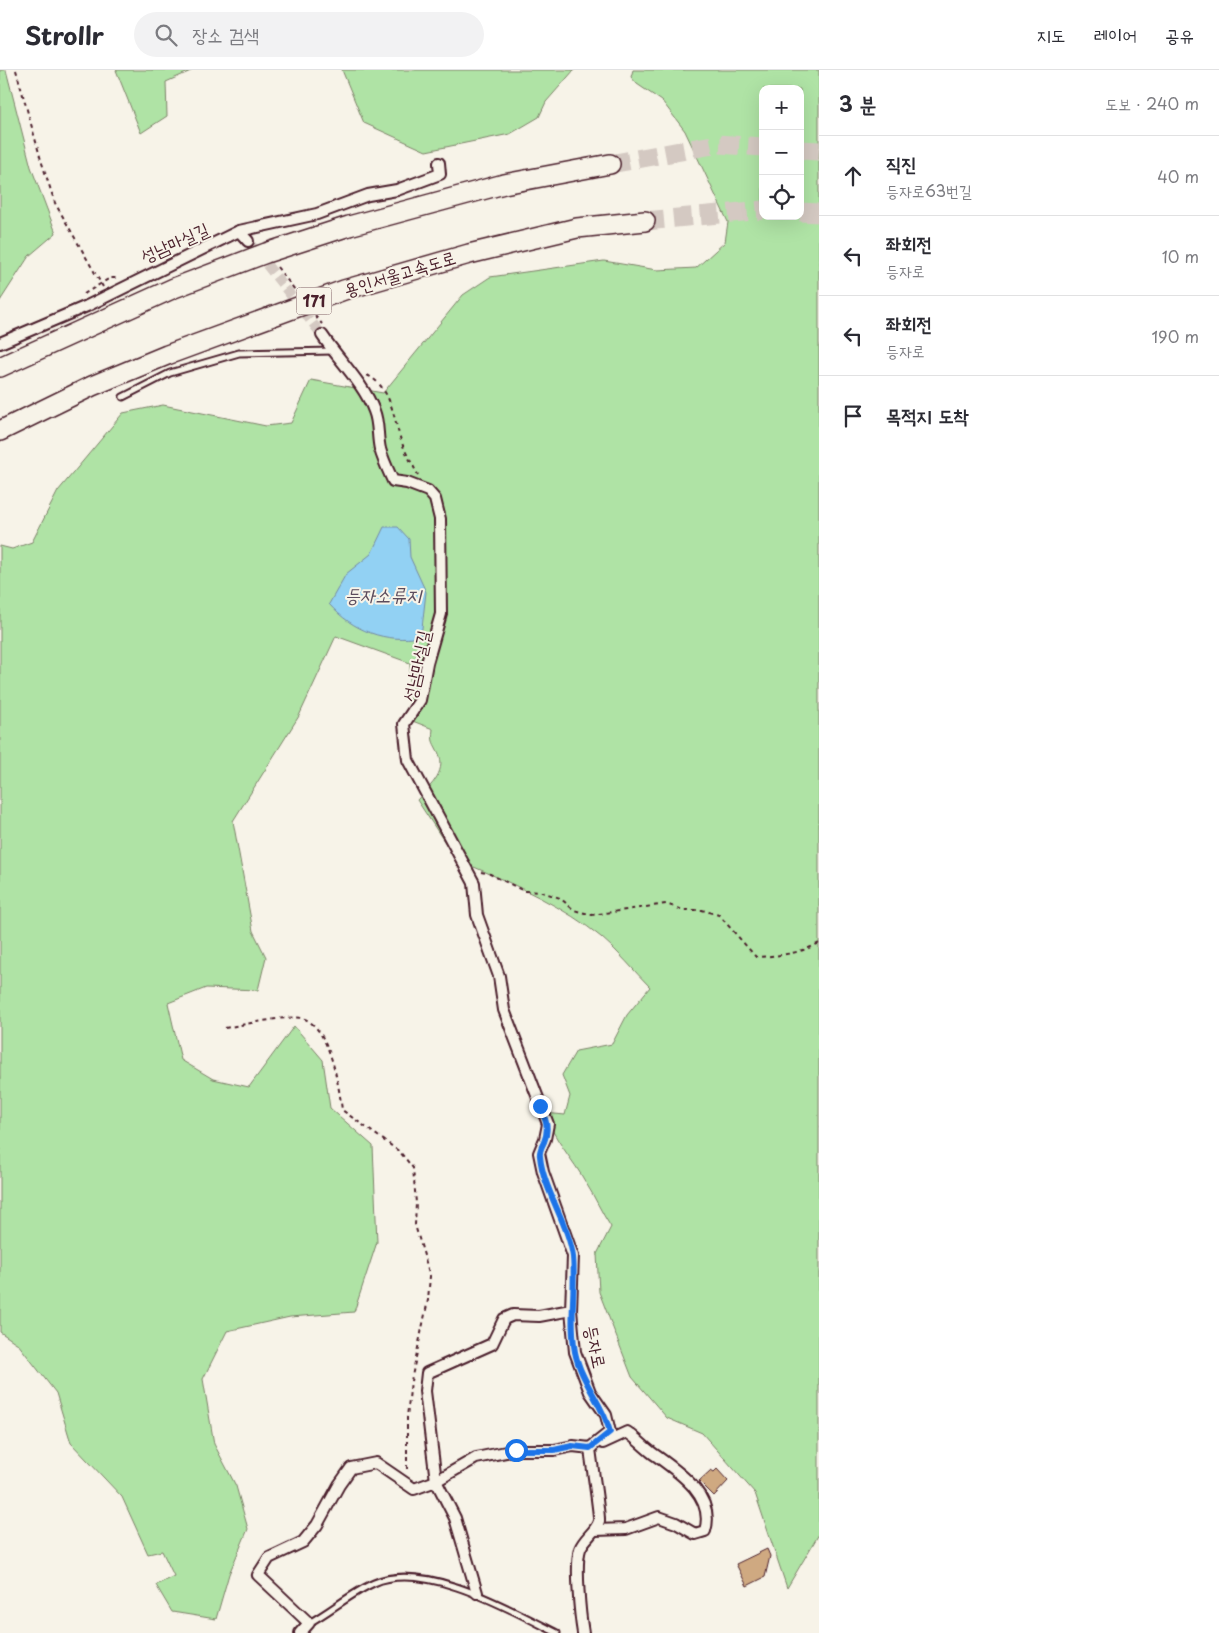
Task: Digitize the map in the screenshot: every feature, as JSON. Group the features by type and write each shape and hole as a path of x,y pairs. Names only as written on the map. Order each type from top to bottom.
{"highway":[{"path":"0,367 174,288 294,244 350,226 504,184 610,164"},
{"name":"용인서울고속도로","path":"0,431 92,386 167,355 344,290 469,254 577,228 645,221"}],"street":[{"path":"0,343 108,296 239,231 317,214 368,195 397,190 440,174 439,163"},
{"path":"239,231 248,241"},
{"path":"324,332 333,352"},
{"name":"등자로","path":"333,352 364,391 374,411 379,430 380,447 393,481 407,483 428,491 435,499 440,519 441,614 427,663 420,700 404,724 408,760 474,883 476,915 499,976 504,1010 548,1124 546,1139 539,1153 543,1172 573,1256 571,1310 575,1352 590,1392 606,1415 610,1432 590,1448"},
{"path":"477,1593 455,1518 436,1481 426,1391 427,1373 492,1344 504,1319 513,1315 539,1316 571,1310"},
{"path":"300,1633 309,1623 258,1575 269,1558 303,1542 317,1525 339,1485 351,1468 376,1463 414,1489 436,1481 476,1458 516,1450 554,1450 572,1446 590,1448 627,1432 686,1478 698,1492 708,1520 705,1531 695,1534 676,1523 659,1517 626,1530 594,1530"},
{"path":"583,1633 578,1604 580,1551 585,1539 594,1530 599,1519 590,1448"}],"lane":[{"path":"123,397 170,373 240,353 333,352"},
{"path":"309,1623 330,1612 374,1583 395,1576 410,1577 477,1593 557,1633"}],"path":[{"path":"16,70 41,160 56,203 108,296"},
{"path":"272,261 296,291"},
{"path":"78,298 110,278 119,278"},
{"path":"314,314 324,332"},
{"path":"362,372 377,384 393,406 402,444 419,477"},
{"path":"481,872 499,878 524,891 542,892 560,898 574,910 592,915 666,904 683,910 702,910 719,915 756,957 774,956 810,948 819,943"},
{"path":"225,1028 302,1018 314,1026 325,1041 338,1080 342,1110 400,1152 413,1168 416,1203 415,1225 430,1276 428,1300 411,1381 407,1417 406,1484"}],"green space":[{"path":"0,70 6,70 31,167 56,233 29,256 0,301"},
{"path":"116,70 193,70 166,82 167,116 141,133"},
{"path":"342,70 574,70 546,102 539,117 510,134 426,151 364,123"},
{"path":"633,70 819,70 819,1534 787,1588 755,1493 702,1433 667,1418 632,1377 599,1292 597,1254 611,1227 581,1174 553,1132 545,1113 565,1115 570,1096 562,1075 576,1051 612,1044 627,1015 650,987 608,943 572,916 523,889 474,867 463,870 417,800 435,780 441,761 433,740 433,729 410,720 410,663 336,636 299,716 233,821 253,931 266,957 258,990 206,988 168,1003 181,1060 213,1079 249,1087 294,1026 323,1060 330,1108 373,1146 377,1242 354,1312 290,1317 227,1331 203,1379 214,1444 236,1486 248,1529 229,1574 216,1619 172,1612 156,1585 174,1576 162,1551 148,1554 122,1497 71,1443 56,1393 18,1344 0,1332 0,546 12,549 32,542 58,491 123,413 163,405 266,426 291,423 311,380 383,393 463,295 490,277 604,261 657,270 696,268 725,242 728,222 685,131 662,101 637,84 631,77"}],"water":[{"name":"등자소류지","path":"384,527 398,527 409,539 410,557 426,592 421,637 395,638 370,633 348,621 329,604 346,574 371,554"}],"building":[{"path":"717,1469 728,1481 714,1496 699,1481 711,1470 714,1472"},
{"path":"767,1549 770,1556 765,1577 747,1586 736,1564"}],"tunnel":[{"path":"610,164 718,144 759,147"},
{"path":"804,150 819,151"},
{"path":"645,221 759,210"},
{"path":"804,212 819,213"},
{"path":"248,241 322,335"}],"route":[{"path":"516,1450 554,1450 572,1446 590,1448 610,1432 606,1415 590,1392 575,1352 571,1310 573,1256 543,1172 539,1153 546,1139 548,1124 540,1106"}]}
